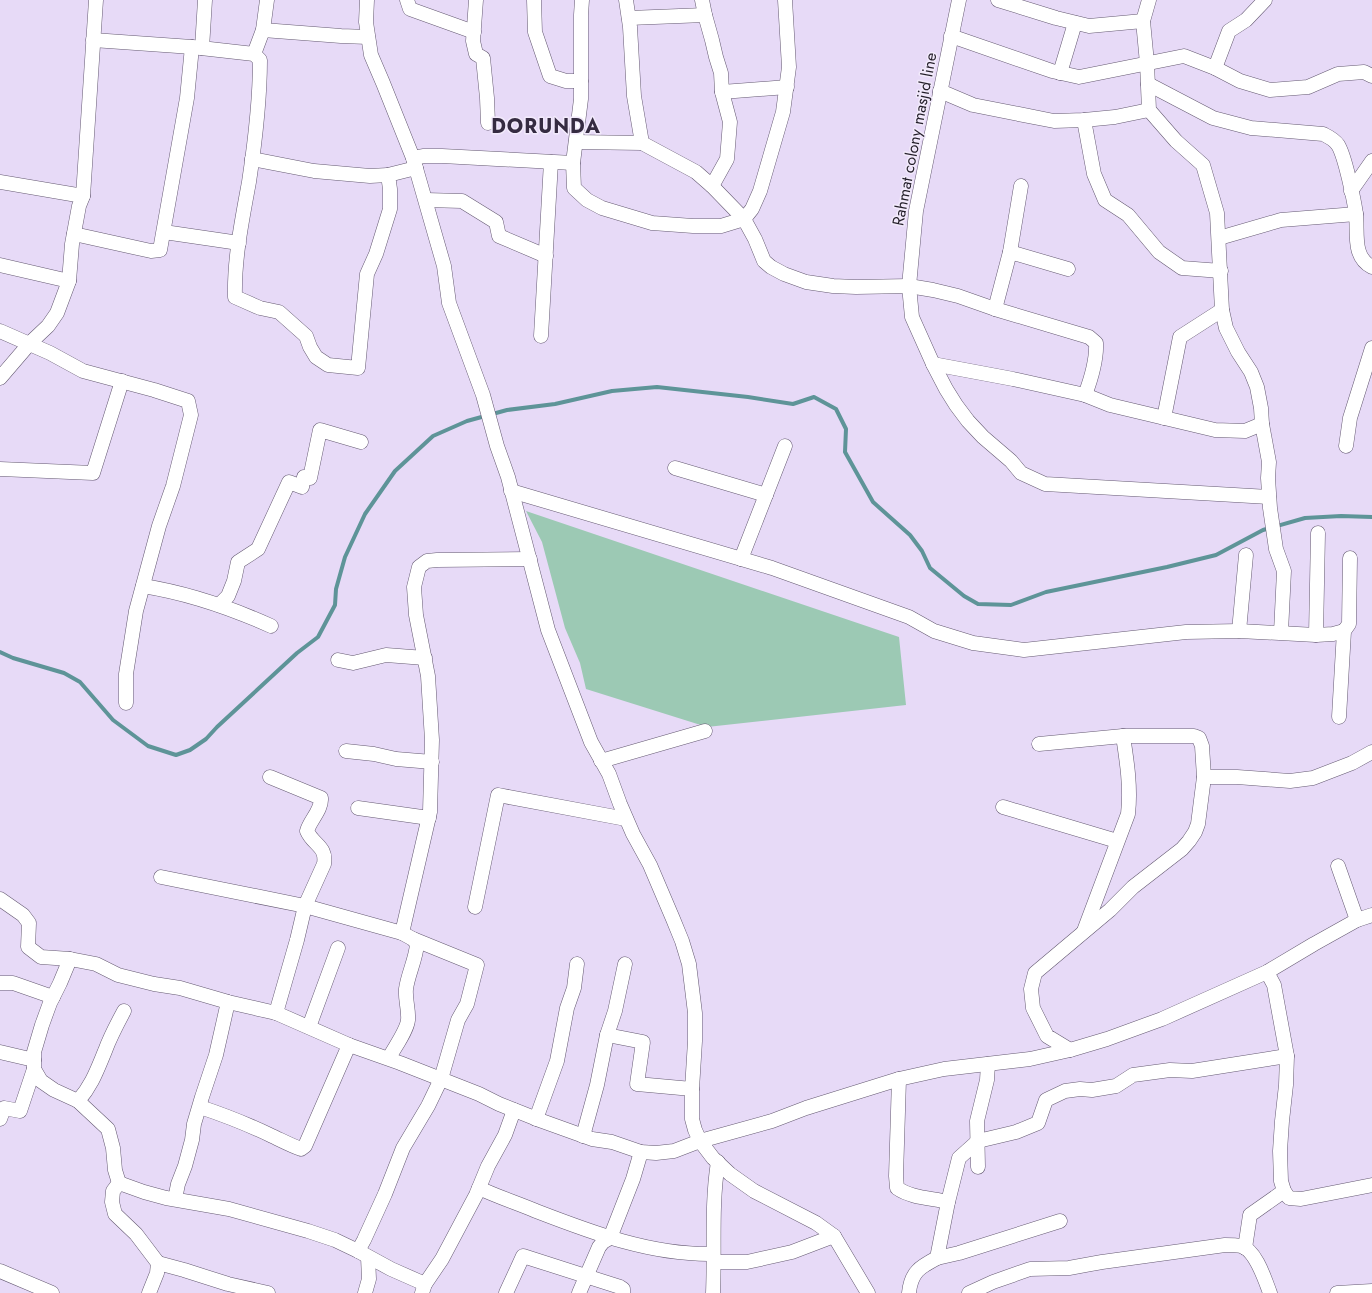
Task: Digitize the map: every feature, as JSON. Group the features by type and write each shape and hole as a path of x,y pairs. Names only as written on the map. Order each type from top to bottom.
{"street":[{"path":"0,378 30,343 48,326 57,313 69,281 74,234 79,206 83,196 96,0"},
{"path":"74,234 151,251 160,250 205,0"},
{"path":"254,54 263,30 267,0"},
{"path":"367,0 366,22 371,55 414,163 426,200 444,266 449,303 483,395 497,446 508,477 548,630 591,742 609,774 626,819 650,866 671,913 689,964 695,1013 692,1089 692,1119 695,1130 700,1141 730,1174 754,1191 816,1223 834,1236 868,1293"},
{"path":"407,0 410,10 474,32"},
{"path":"476,0 473,42 476,54 483,58 488,123"},
{"path":"534,0 534,32 550,76 566,81 581,81"},
{"path":"582,0 580,15 581,99 573,162 574,188 587,200 602,208 652,223 721,226 744,219 752,209 760,191 783,112 789,67 785,0"},
{"path":"626,0 629,18 634,96 642,143"},
{"path":"702,0 704,15 721,73 722,92 730,122 727,158 712,186"},
{"name":"Rahmat colony masjid line","path":"958,0 916,211 909,286 912,317 949,395 968,421 983,437 1011,461 1021,473 1045,484 1270,502"},
{"path":"998,0 1089,26 1143,21"},
{"path":"1149,0 1143,21 1149,110 1176,141 1203,165 1218,213 1222,310 1226,328 1238,352 1251,372 1257,387 1269,462 1268,478 1276,549 1284,571 1281,632"},
{"path":"1215,68 1229,31 1246,20 1265,0"},
{"path":"629,18 704,15"},
{"path":"1060,73 1075,23"},
{"path":"263,30 368,37"},
{"path":"951,36 1060,73 1079,76 1184,56 1215,68 1240,81 1270,90 1308,87 1338,74 1364,72 1372,76"},
{"path":"94,40 254,54 260,60 260,84 252,159 234,276 235,298 260,308 279,312 306,336 316,357 328,365 358,368 367,274 376,254 390,209 388,175"},
{"path":"1148,84 1213,118 1252,128 1323,134 1332,138 1340,150 1351,191 1356,214 1358,249 1362,259 1372,267"},
{"path":"722,92 787,87"},
{"path":"940,91 973,105 1054,121 1115,117 1149,110"},
{"path":"1084,120 1094,174 1105,200 1128,215 1159,252 1182,268 1220,271"},
{"path":"576,142 642,143 696,172 744,219 764,261 770,268 784,274 806,282 833,286 909,286 933,290 958,296 995,309 1089,337 1096,343 1097,350 1092,375 1085,395"},
{"path":"252,159 314,171 370,176 388,175 414,163 424,156 573,162"},
{"path":"1351,191 1372,161"},
{"path":"541,336 551,162"},
{"path":"0,182 83,196"},
{"path":"995,309 1010,252 1021,186"},
{"path":"426,200 462,201 496,222 500,236 546,256"},
{"path":"1219,238 1281,220 1356,214"},
{"path":"164,232 239,243"},
{"path":"1010,252 1068,269"},
{"path":"0,265 69,281"},
{"path":"1164,418 1180,337 1222,310"},
{"path":"0,331 30,343 84,371 188,401 191,415 173,486 159,526 136,611 126,674 126,702"},
{"path":"1346,446 1350,418 1372,348"},
{"path":"933,364 1013,379 1085,395 1110,405 1215,430 1245,431 1262,424"},
{"path":"0,469 94,473 122,381"},
{"path":"219,605 228,596 234,581 238,562 258,550 289,482 302,487 304,477 310,478 320,430 361,442"},
{"path":"741,559 785,446"},
{"path":"675,468 766,495"},
{"path":"511,491 772,568 909,617 934,631 973,643 1024,650 1186,632 1239,631 1316,635 1333,634 1344,631"},
{"path":"1316,635 1318,533"},
{"path":"1239,631 1246,555"},
{"path":"1339,717 1344,631 1349,624 1350,558"},
{"path":"407,936 430,812 432,762 428,676 416,615 414,587 419,567 427,561 437,560 530,559"},
{"path":"143,586 160,589 219,605 271,626"},
{"path":"338,660 354,664 386,655 425,658"},
{"path":"601,760 705,731"},
{"path":"1039,744 1123,736 1194,736 1199,738 1202,746 1204,777 1198,824 1189,841 1182,849 1133,887 1110,910 1035,973 1030,988 1033,1008 1047,1036 1070,1050"},
{"path":"1084,931 1128,814 1130,798 1123,736"},
{"path":"346,752 374,754 396,759 432,762"},
{"path":"1204,777 1245,777 1290,781 1313,778 1352,763 1372,752"},
{"path":"270,777 321,798 321,804 311,821 308,831 310,837 321,848 325,856 324,864 305,906 276,1013"},
{"path":"475,907 498,795 626,819"},
{"path":"1003,807 1118,841"},
{"path":"358,808 429,818"},
{"path":"1338,866 1357,920"},
{"path":"161,877 305,906 407,936 477,965 467,1004 458,1020 441,1079 428,1106 403,1148 386,1194 364,1240 363,1254 369,1279 365,1293"},
{"path":"0,899 23,915 29,923 28,947 40,956 70,959 96,964 118,975 154,984 180,988 228,1002 276,1013 349,1045 388,1058 536,1119 592,1139 612,1142 641,1152 656,1154 674,1151 700,1141 772,1121 806,1108 899,1079 970,1065 1030,1059 1070,1050 1107,1039 1162,1018 1267,972 1357,920 1372,915"},
{"path":"388,1058 406,1028 408,1020 406,990 417,944 407,936"},
{"path":"309,1027 338,948"},
{"path":"0,1119 4,1108 20,1111 34,1065 34,1052 42,1025 70,959"},
{"path":"536,1119 557,1061 578,964"},
{"path":"583,1136 597,1085 607,1035 615,1012 625,964"},
{"path":"1267,972 1274,985 1287,1056 1280,1151 1281,1181 1284,1191 1289,1198 1301,1199 1372,1185"},
{"path":"0,983 13,983 53,997"},
{"path":"175,1199 202,1097 216,1055 228,1002"},
{"path":"78,1101 88,1090 124,1011"},
{"path":"607,1035 643,1042 637,1084 692,1089"},
{"path":"200,1107 231,1118 301,1150 305,1146 349,1045"},
{"path":"0,1052 34,1065 40,1081 54,1090 78,1101 108,1129 113,1148 115,1170 119,1183"},
{"path":"937,1258 948,1202 959,1158 978,1141 1016,1132 1038,1123 1046,1100 1065,1091 1080,1089 1092,1090 1116,1086 1133,1074 1170,1070 1192,1071 1287,1056"},
{"path":"978,1167 977,1122 987,1080 988,1064"},
{"path":"899,1079 896,1176 897,1188 910,1194 948,1202"},
{"path":"119,1183 144,1192 229,1209 335,1240 391,1269 423,1289 452,1241 479,1188 488,1166 505,1135 514,1110"},
{"path":"579,1293 599,1247 603,1242 610,1238 633,1179 641,1152"},
{"path":"713,1293 715,1191 718,1162"},
{"path":"119,1183 113,1190 112,1202 115,1214 136,1234 158,1264 184,1270 228,1284 268,1293"},
{"path":"479,1188 505,1200 610,1238 653,1249 714,1258 747,1262 792,1252 834,1236"},
{"path":"1245,1248 1250,1215 1284,1191"},
{"path":"908,1293 909,1285 914,1274 921,1267 937,1258 966,1251 1060,1221"},
{"path":"969,1293 993,1282 1030,1269 1069,1268 1225,1245 1240,1246 1245,1248 1256,1258 1270,1293"},
{"path":"506,1293 523,1256 620,1287 623,1289 623,1293"},
{"path":"149,1293 157,1273 158,1264"},
{"path":"0,1270 52,1293"},
{"path":"1337,1293 1372,1291"}],"green space":[{"path":"526,511 899,637 906,705 707,727 586,689 580,663 565,628 542,542"}],"waterway":[{"path":"0,652 13,658 64,673 80,682 113,720 148,746 176,755 190,750 206,739 297,653 318,637 335,605 336,589 345,557 365,514 395,471 433,436 467,421 507,410 555,404 612,391 657,387 748,397 793,404 814,397 836,409 846,429 845,452 873,502 910,535 922,551 930,568 964,596 978,604 1011,605 1046,592 1167,567 1216,555 1263,530 1305,518 1341,516 1372,517"}],"district":[{"name":"DORUNDA","path":"546,126"}]}
